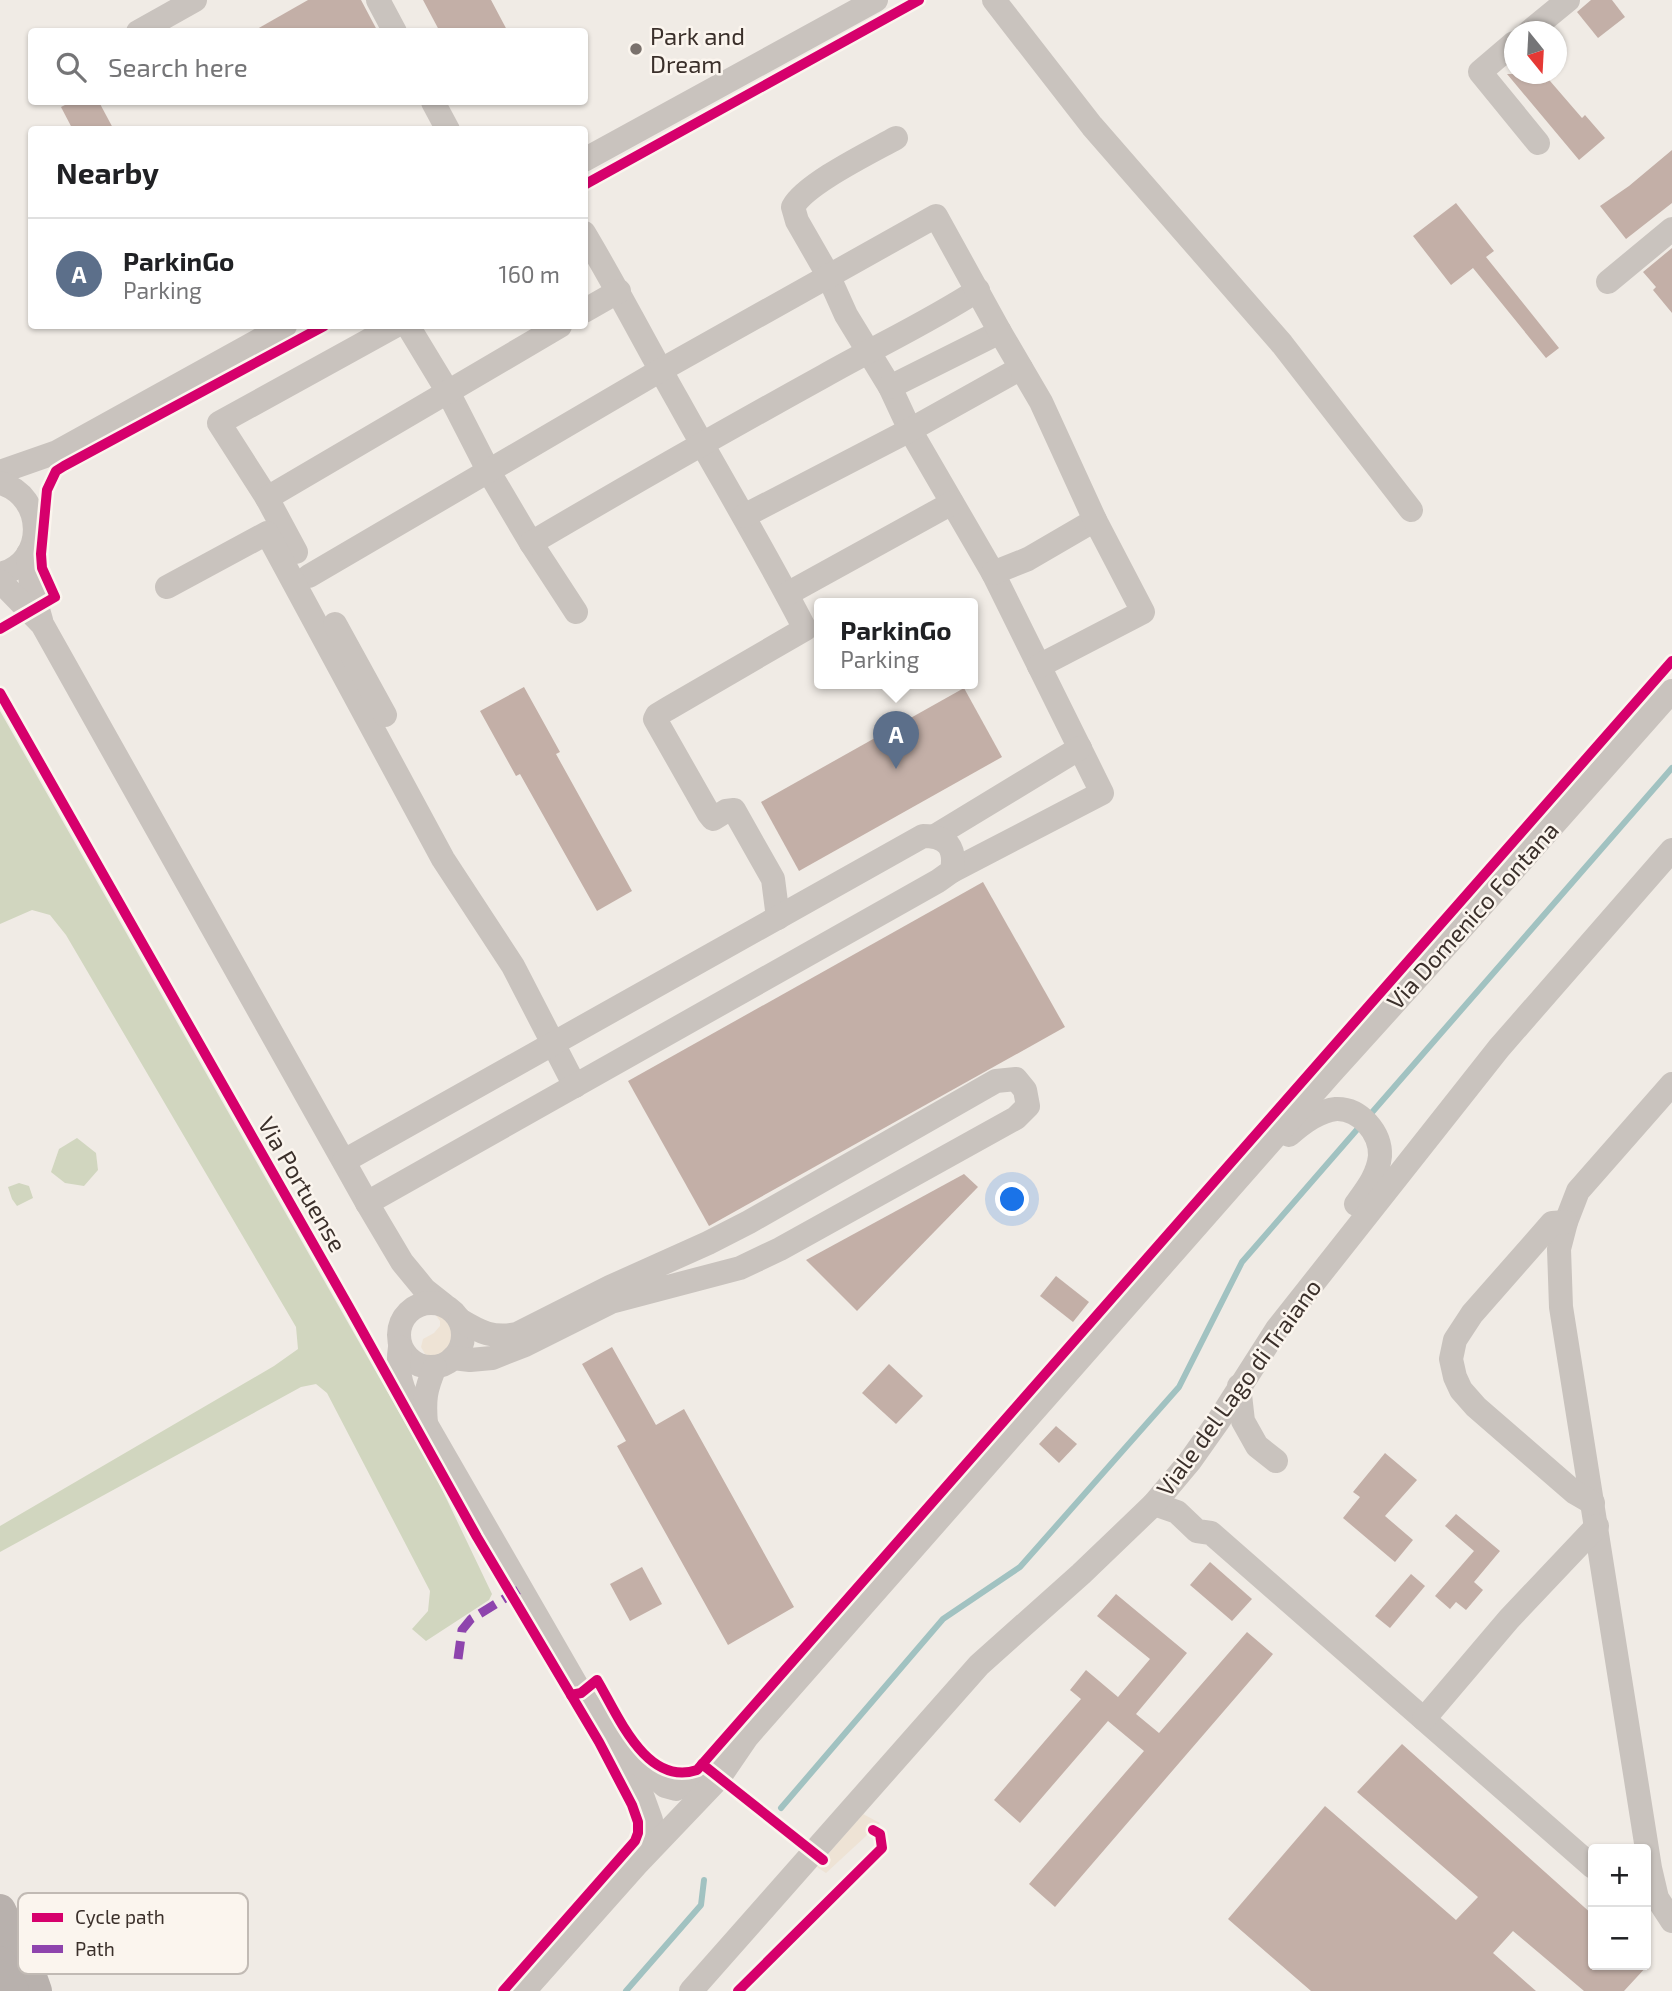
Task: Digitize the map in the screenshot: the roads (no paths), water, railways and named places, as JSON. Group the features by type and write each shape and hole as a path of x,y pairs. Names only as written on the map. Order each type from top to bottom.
{"main road":[{"path":"0,1910 18,1948"},
{"path":"0,1962 13,1991"},
{"path":"30,1974 36,1991"}],"street":[{"path":"145,28 195,0"},
{"path":"378,0 393,28"},
{"path":"588,158 876,0"},
{"path":"994,0 1092,126 1282,344 1411,510"},
{"path":"1542,21 1568,0"},
{"path":"1504,52 1480,72 1538,143"},
{"path":"435,105 446,126"},
{"path":"367,1203 952,872 1102,793 993,573 910,430 890,387 846,315 828,275 797,221 793,207 797,199 814,186 896,138"},
{"path":"309,576 660,370 936,216 1041,402 1095,520 1143,612 1039,666"},
{"path":"1608,282 1672,229"},
{"path":"588,240 805,629 657,715 656,719 713,819 726,811 734,810 773,879 778,918"},
{"path":"531,542 868,351 953,306 978,289"},
{"path":"588,309 619,291"},
{"path":"0,472 57,452 280,329"},
{"path":"385,715 267,498 219,423 390,329"},
{"path":"410,329 448,392 489,472 576,612"},
{"path":"267,498 555,329"},
{"path":"890,387 1000,332"},
{"path":"744,516 910,430 1021,368"},
{"path":"26,500 27,487 33,475 57,452"},
{"path":"0,483 26,500"},
{"name":"Via Portuense","path":"26,500 36,527 28,554 31,585 42,624"},
{"path":"787,594 952,503"},
{"path":"993,573 1028,559 1095,520"},
{"path":"167,587 267,533 443,859 513,965 575,1086"},
{"path":"0,574 18,565 28,554"},
{"name":"Via Portuense","path":"0,581 42,624 402,1262 425,1290 452,1313"},
{"name":"Via Domenico Fontana","path":"524,1991 635,1865 719,1778 747,1737 1022,1423 1672,691"},
{"path":"344,1161 923,836 936,836 1080,748"},
{"path":"936,836 949,844 954,857 952,872"},
{"name":"Viale del Lago di Traiano","path":"691,1991 979,1665 1154,1504 1190,1461 1219,1420 1277,1329 1499,1048 1672,850"},
{"path":"400,1347 418,1365 492,1358 525,1345 611,1301 740,1268 780,1249 1016,1118 1028,1105 1025,1090 1016,1079 996,1081 749,1222 517,1334 502,1337 480,1332 433,1302 411,1308 404,1316 399,1326 398,1364 400,1380 408,1401 426,1424 581,1693 635,1776 651,1820 649,1836 635,1865"},
{"path":"1672,1084 1578,1191 1559,1249 1561,1307 1650,1868 1657,1898 1672,1923"},
{"path":"1228,1191 1298,1126 1317,1115 1336,1109 1349,1111 1369,1124 1376,1134 1380,1155 1374,1179 1318,1258 1277,1329"},
{"path":"1566,1222 1552,1223 1472,1314 1455,1340 1451,1360 1461,1390 1476,1407 1574,1492 1595,1514"},
{"name":"Via Portuense","path":"402,1262 410,1291 411,1308"},
{"path":"426,1424 426,1388 444,1362 459,1350 463,1341 463,1330 452,1313"},
{"path":"1239,1386 1243,1421 1257,1446 1276,1461"},
{"path":"1154,1504 1177,1512 1197,1531 1211,1534 1588,1863"},
{"path":"1424,1719 1595,1514"},
{"path":"610,1737 652,1777 665,1786 676,1789 695,1780 747,1737"},
{"path":"1651,1918 1672,1923"}],"waterway":[{"path":"1368,1117 1672,768"},
{"path":"781,1808 943,1619 1020,1567 1179,1387 1242,1262 1361,1125"},
{"path":"626,1991 701,1905 704,1880"}],"place":[{"name":"Park and Dream","path":"636,49"},
{"name":"ParkinGo","path":"896,769"}]}
